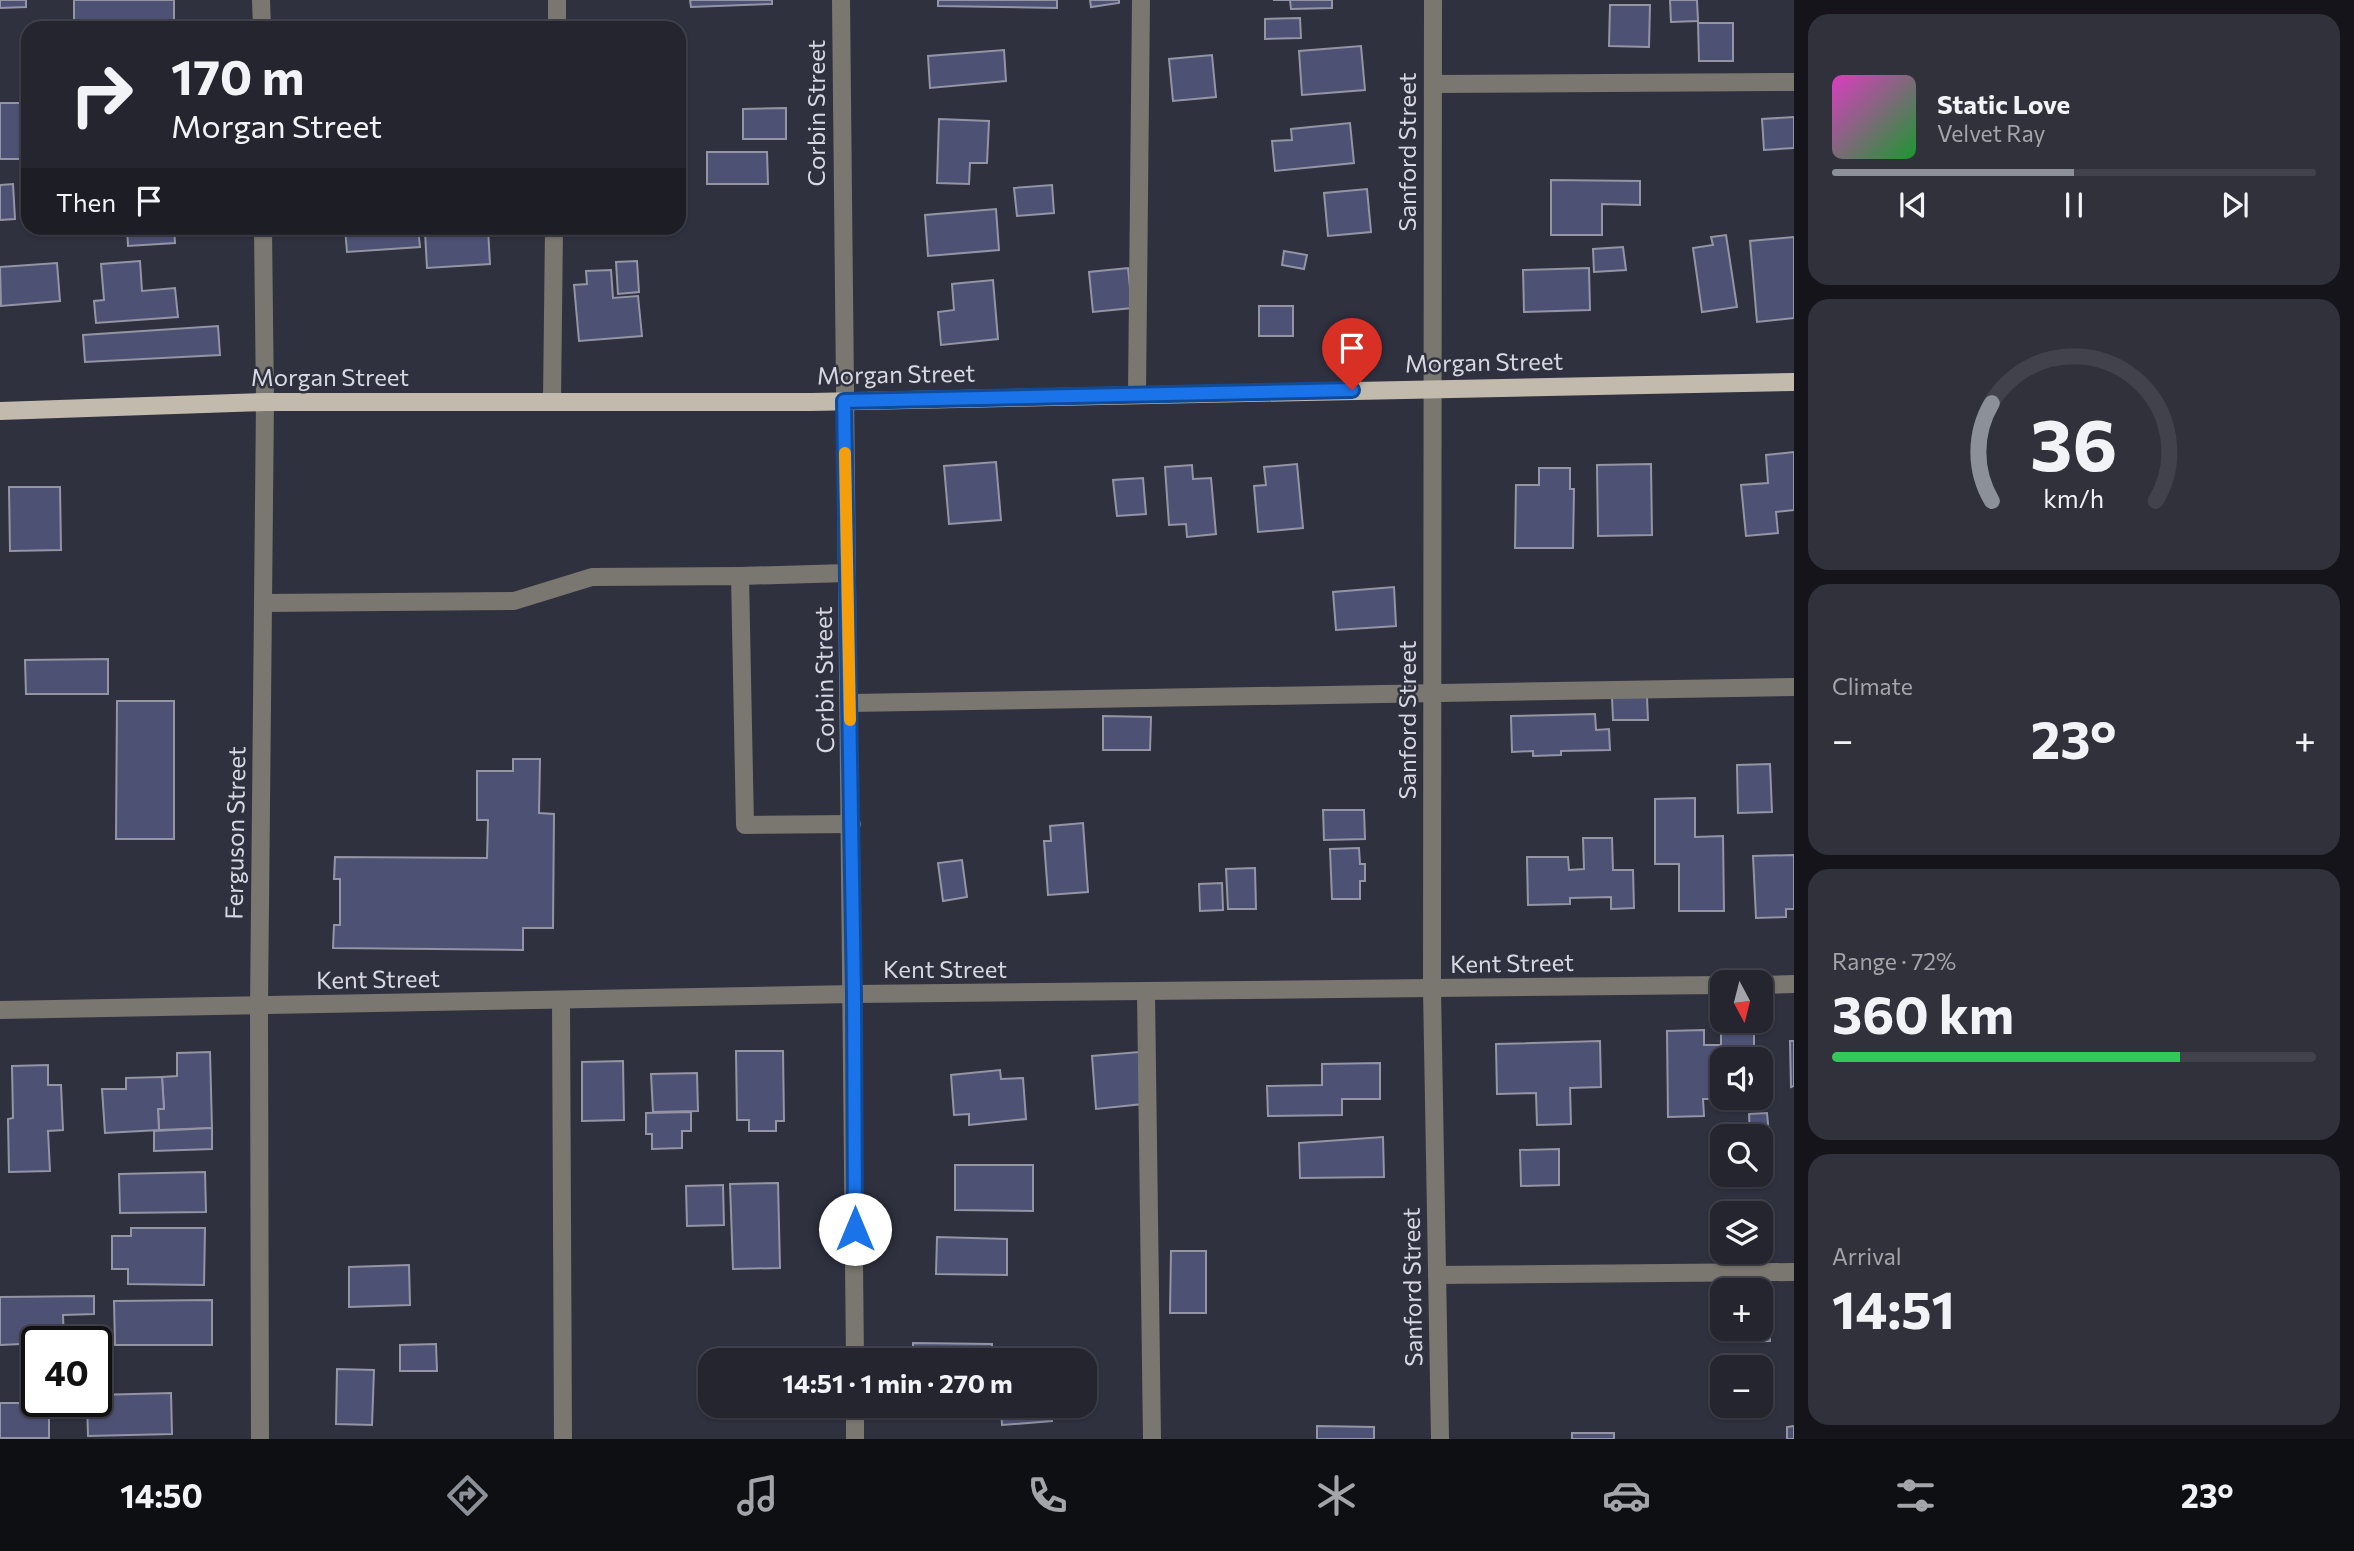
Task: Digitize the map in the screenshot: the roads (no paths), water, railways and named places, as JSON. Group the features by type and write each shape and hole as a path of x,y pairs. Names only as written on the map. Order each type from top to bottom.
{"main road":[{"name":"Morgan Street","path":"0,411 265,402 844,401 1137,393 1794,382"}],"street":[{"path":"261,0 262,21"},
{"path":"557,0 557,21"},
{"name":"Corbin Street","path":"841,0 844,401 854,994 855,1348"},
{"path":"1137,393 1141,0"},
{"name":"Sanford Street","path":"1433,0 1432,989 1440,1439"},
{"path":"1433,84 1794,82"},
{"name":"Ferguson Street","path":"260,1439 259,1006 265,402 263,235"},
{"path":"552,401 554,235"},
{"path":"263,603 514,601 592,577 847,573"},
{"path":"740,576 745,825 852,824"},
{"path":"850,704 1794,687"},
{"path":"1773,985 1794,984"},
{"name":"Kent Street","path":"0,1010 561,1002 854,994 1710,985"},
{"path":"1146,993 1152,1439"},
{"path":"561,1002 563,1439"},
{"path":"1437,1276 1794,1272"},
{"path":"855,1418 855,1439"}]}
